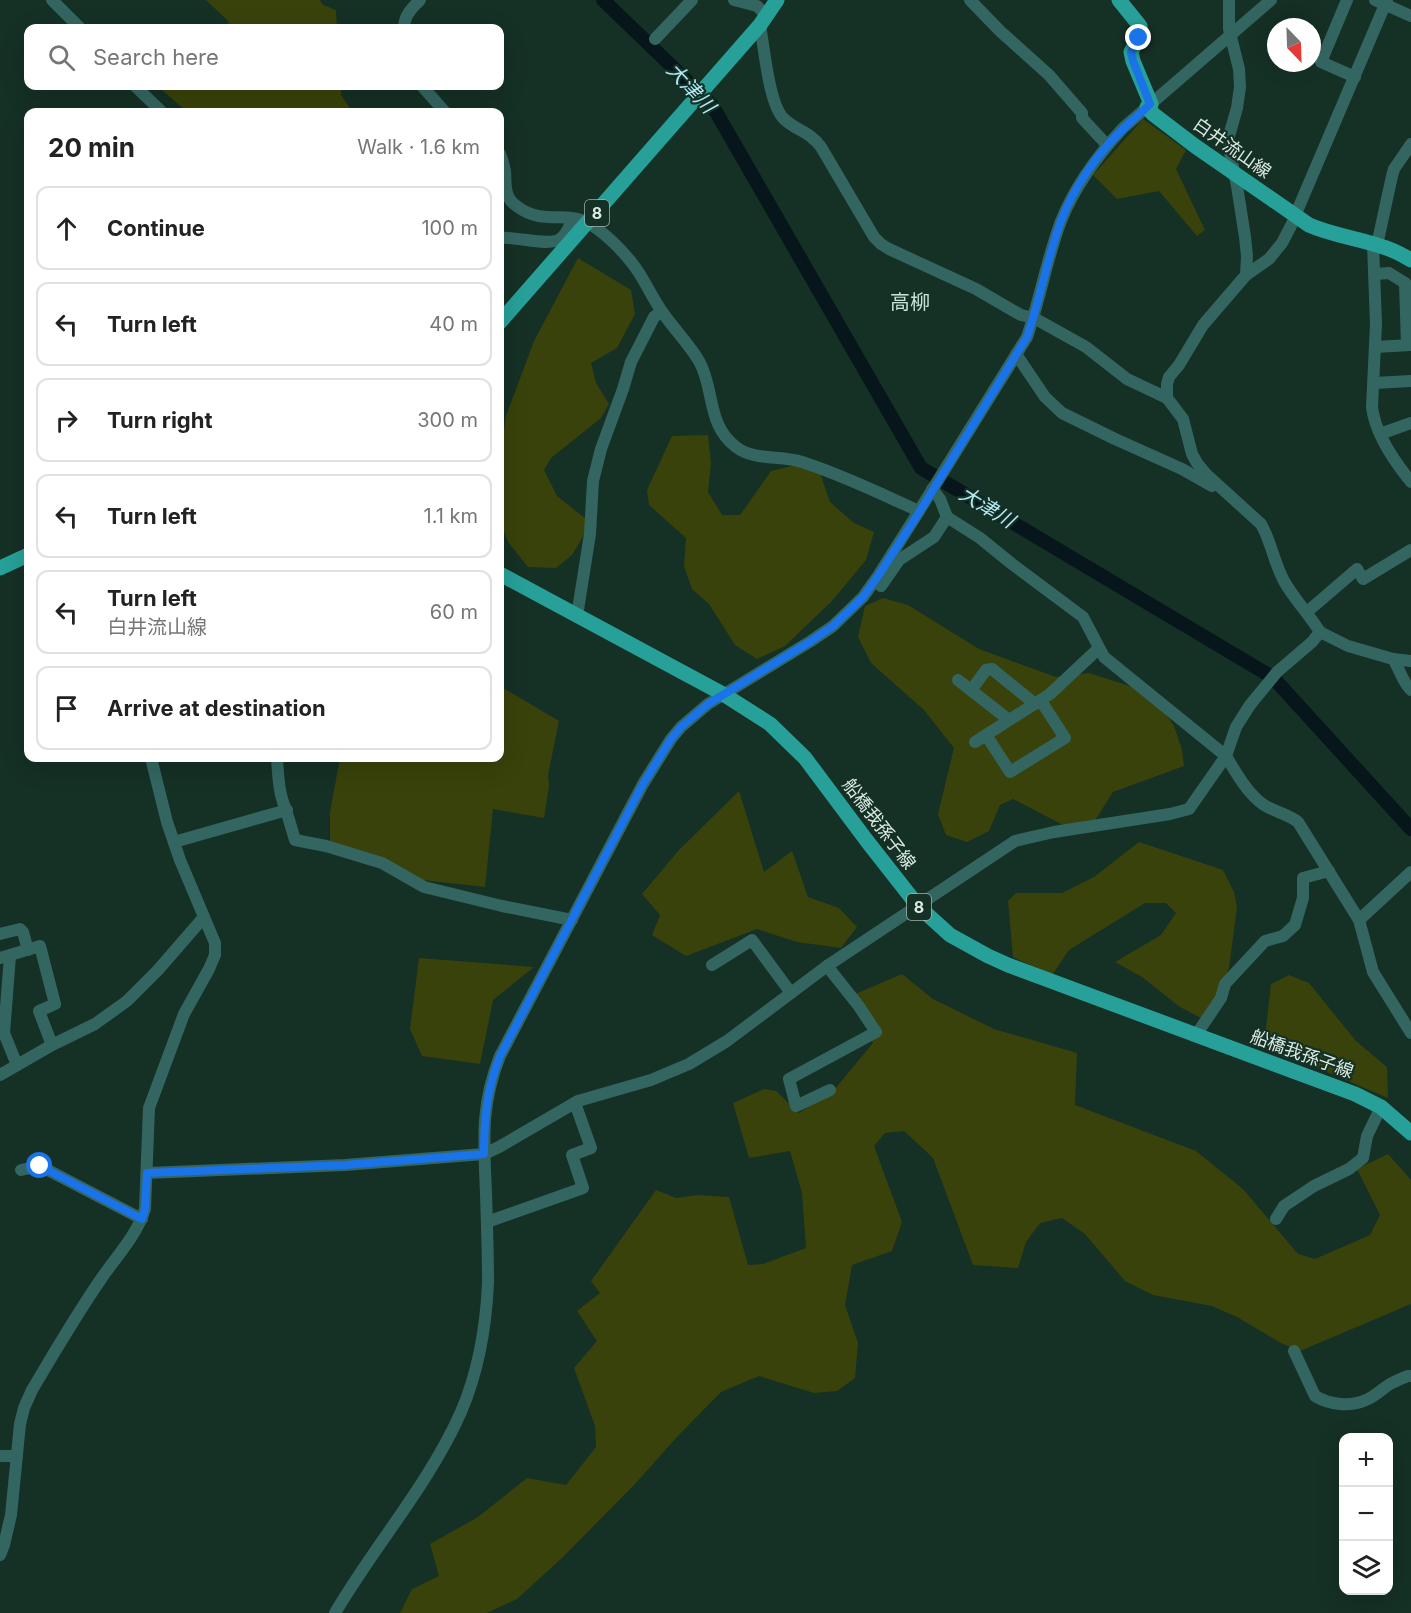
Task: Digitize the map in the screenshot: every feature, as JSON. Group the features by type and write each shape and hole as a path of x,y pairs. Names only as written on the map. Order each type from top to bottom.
{"main road":[{"name":"8","path":"504,317 580,221 709,83 764,21 777,0"},
{"name":"白井流山線","path":"1119,0 1140,26 1141,33 1131,52 1150,104 1147,107 1153,114 1195,146 1310,225 1326,232 1375,244 1411,260"},
{"path":"0,568 24,557"},
{"name":"船橋我孫子線","path":"504,576 723,694 770,724 805,758 918,906 950,935 988,956 1355,1094 1381,1107 1411,1133"}],"street":[{"path":"52,0 76,24"},
{"path":"404,24 408,13 420,0"},
{"path":"655,39 692,0"},
{"path":"734,0 757,6 764,21 772,95 779,112 784,119 815,138 874,237 881,244 976,289 1021,315 1034,318 1086,347 1127,379 1167,398 1183,419 1192,454 1197,463 1261,524 1285,583 1320,632 1348,646 1393,659 1411,661"},
{"path":"970,0 1000,31 1049,75 1082,113 1082,118 1107,145"},
{"path":"1228,0 1230,36 1236,52 1240,87 1238,108 1229,136 1229,148 1245,237 1246,275"},
{"path":"335,1613 425,1476 461,1411 475,1372 485,1320 488,1283 484,1124 492,1075 643,784 671,739 690,720 723,694 833,626 870,588 1027,337 1062,218 1090,168 1123,128 1271,0"},
{"path":"1347,0 1321,62 1355,77"},
{"path":"1146,389 1155,387 1169,377 1179,365 1203,325 1246,275 1269,259 1282,243 1355,77 1383,2 1411,16"},
{"path":"139,90 158,108"},
{"path":"426,90 441,108"},
{"path":"1411,144 1394,169 1375,244 1376,324 1372,407 1373,416 1386,448 1411,482"},
{"path":"504,167 505,189 514,205 538,217 580,221 609,240 631,261 662,312 699,361 718,424 735,446 751,454 798,460 833,472 920,511"},
{"path":"504,238 558,241 580,221"},
{"path":"1374,274 1389,273 1408,286 1409,345 1375,347"},
{"path":"577,616 590,534 593,481 601,449 631,362 654,317 662,312"},
{"path":"1016,354 1041,392 1062,413 1114,439 1158,457 1224,491"},
{"path":"1167,398 1169,377"},
{"path":"1374,383 1411,381"},
{"path":"1380,434 1411,423"},
{"path":"1398,463 1411,458"},
{"path":"933,488 947,517 981,538 1083,617 1104,657 1226,756 1241,780 1263,804 1298,822 1359,920 1373,972 1411,1034"},
{"path":"870,588 876,592 899,560 934,537 947,517"},
{"path":"1307,612 1357,569 1363,579 1411,550"},
{"path":"147,1173 345,1165 484,1154 574,1103 601,1093 651,1080 689,1064 748,1027 827,966 1015,841 1054,832 1190,809 1226,756 1236,727 1250,705 1277,672 1312,642 1320,632"},
{"path":"972,690 986,670 992,669 1038,702 1065,738 1010,772 980,739 1009,720 1038,702 1050,694 1098,649"},
{"path":"1393,659 1406,686 1411,690"},
{"path":"958,680 1009,720"},
{"path":"0,1555 12,1515 20,1425 24,1408 32,1390 93,1291 142,1219 145,1209 149,1108 184,1014 215,955 215,943 174,842 152,762"},
{"path":"277,762 279,785 295,840 382,862 423,887 572,920"},
{"path":"174,842 287,810"},
{"path":"1196,1035 1221,998 1225,984 1265,941 1283,936 1295,925 1303,898 1304,878 1329,871"},
{"path":"1359,920 1411,872"},
{"path":"0,1075 52,1045 95,1024 127,1001 158,970 204,917"},
{"path":"0,934 20,929 28,950"},
{"path":"712,965 752,940 791,993"},
{"path":"17,1065 4,1033 5,957 40,946 55,1004 39,1011 52,1045"},
{"path":"827,966 876,1032 789,1079 796,1106 830,1090"},
{"path":"487,1222 583,1188 572,1155 591,1148 574,1103"},
{"path":"1276,1220 1284,1206 1314,1186 1349,1169 1363,1158 1367,1136 1381,1107"},
{"path":"21,1170 40,1166 142,1219"},
{"path":"1294,1351 1316,1396 1336,1404 1364,1401 1389,1384 1411,1376"},
{"path":"0,1456 17,1456"}],"green space":[{"path":"206,0 320,0 323,5 336,10 337,24 228,24 229,22"},
{"path":"162,90 341,90 341,95 350,108 182,108"},
{"path":"1143,119 1186,150 1176,169 1205,230 1197,236 1159,191 1117,199 1093,175"},
{"path":"578,258 631,290 635,314 617,348 591,363 596,383 609,404 601,418 551,458 544,470 557,496 591,523 572,555 556,568 528,567 508,542 504,532 506,416 534,341"},
{"path":"708,435 711,463 708,492 722,515 740,515 771,471 796,465 820,473 830,502 854,523 874,532 866,560 831,602 785,646 757,659 735,645 709,604 692,589 684,566 686,538 649,505 647,490 672,436"},
{"path":"883,598 908,605 979,649 1056,677 1089,673 1142,690 1160,705 1174,726 1182,750 1184,766 1113,792 1094,822 1065,826 1013,799 1000,805 989,831 967,842 946,835 938,814 954,748 924,710 871,663 858,637 865,606"},
{"path":"504,688 559,721 548,775 549,786 544,818 493,809 485,887 422,880 380,856 330,842 330,812 339,762 504,762"},
{"path":"739,791 764,872 792,851 808,897 839,908 857,927 841,948 797,942 757,929 686,956 652,935 660,915 642,894 679,850"},
{"path":"1139,842 1223,870 1234,892 1237,907 1229,968 1219,997 1203,1019 1180,1007 1142,977 1115,962 1161,935 1176,913 1166,903 1145,903 1069,950 1052,975 1013,957 1008,901 1016,893 1062,893 1094,877"},
{"path":"419,958 534,967 493,1000 480,1064 422,1056 410,1029"},
{"path":"902,974 933,999 994,1029 1077,1053 1075,1105 1196,1151 1243,1189 1298,1254 1315,1259 1370,1235 1380,1215 1357,1169 1388,1154 1411,1180 1411,1304 1300,1351 1212,1306 1153,1295 1125,1281 1085,1234 1062,1218 1040,1223 1026,1242 1018,1268 973,1265 933,1158 904,1131 885,1133 874,1146 902,1222 892,1251 852,1265 845,1305 858,1343 855,1378 837,1391 814,1393 759,1376 721,1392 635,1484 563,1557 517,1599 487,1613 400,1613 412,1589 439,1576 430,1544 478,1517 527,1478 566,1485 596,1447 595,1426 574,1368 597,1341 577,1311 600,1293 591,1281 656,1190 676,1198 697,1195 729,1197 748,1265 763,1264 806,1248 802,1193 790,1151 749,1158 733,1103 764,1089 776,1091 799,1113 834,1090 873,1043 853,995"},
{"path":"1289,975 1309,983 1356,1041 1387,1067 1388,1098 1264,1045 1271,984"}],"waterway":[{"name":"大津川","path":"603,0 712,105 921,468 1267,674 1278,683 1411,829"}],"district":[{"name":"高柳","path":"910,302"}],"route":[{"path":"40,1166 142,1219 145,1209 147,1173 345,1165 484,1154 487,1097 492,1075 500,1056 643,784 671,739 681,727 708,704 833,626 863,597 920,511 1027,337 1053,243 1071,200 1107,145 1150,104 1131,52 1139,38"}]}
